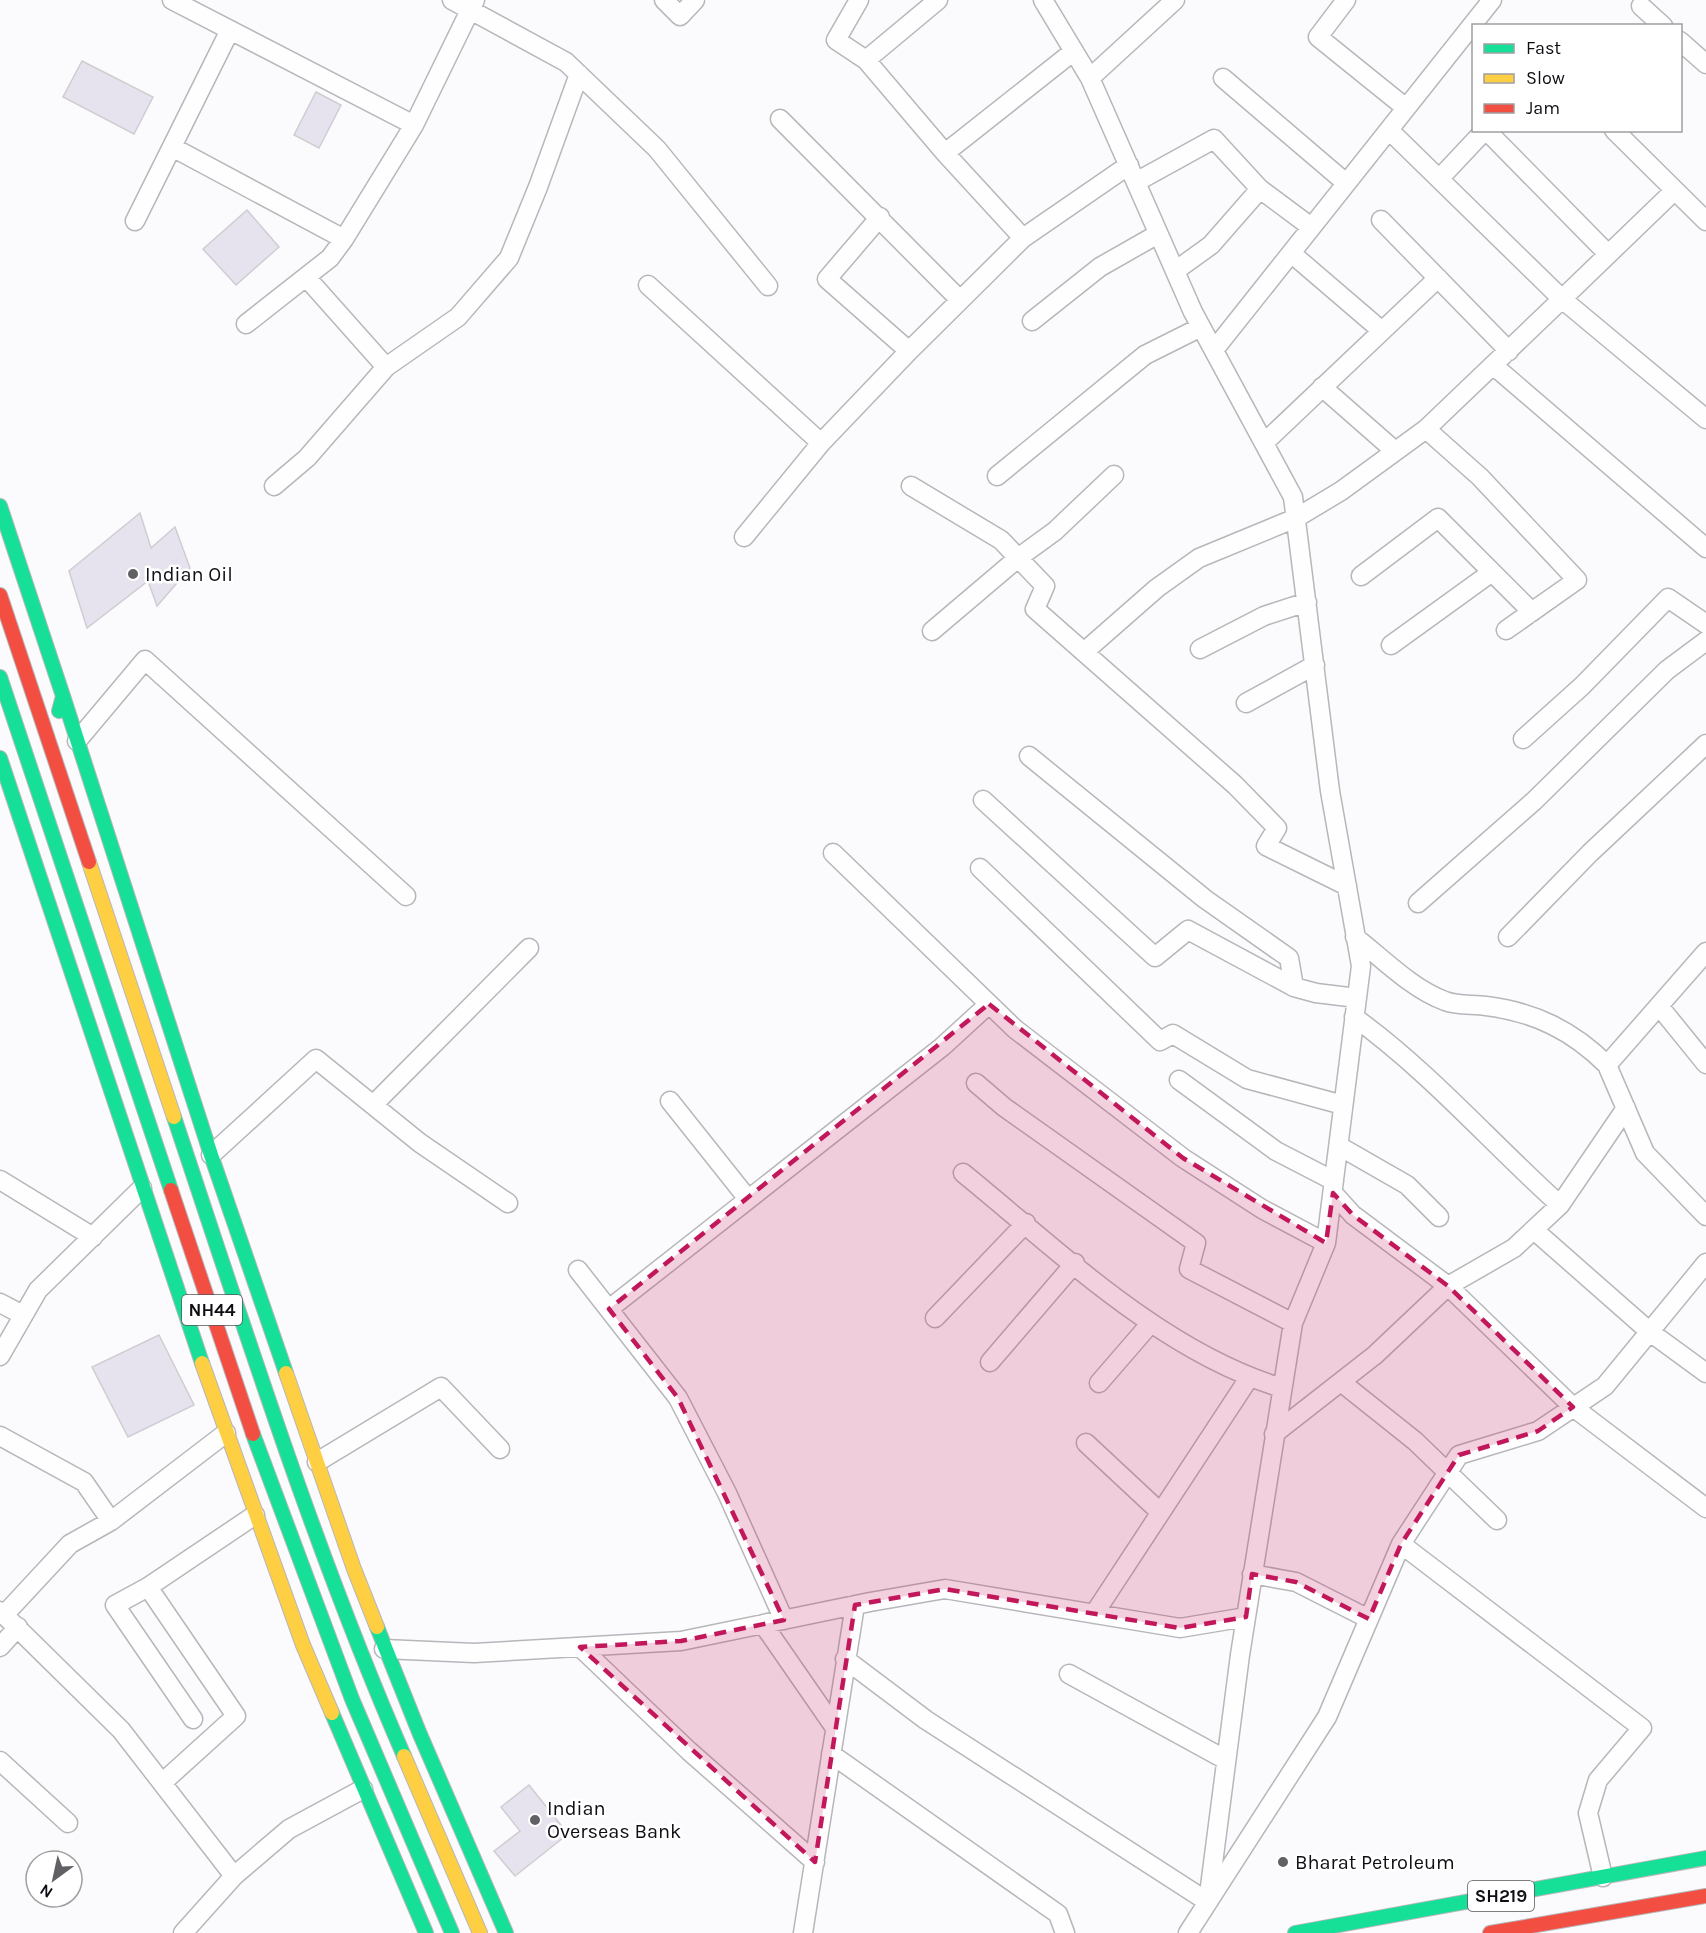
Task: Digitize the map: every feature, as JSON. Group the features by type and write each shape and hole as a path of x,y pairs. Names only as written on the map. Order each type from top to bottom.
{"main road":[{"path":"0,506 211,1155 317,1462 384,1649 506,1933"},
{"name":"NH44","path":"0,595 265,1390 377,1695 480,1933"},
{"name":"NH44","path":"0,677 267,1475 352,1699 452,1933"},
{"path":"32,693 79,747"},
{"path":"50,750 63,696"},
{"path":"0,758 142,1188 255,1515 303,1646 426,1933"},
{"name":"SH219","path":"1295,1933 1706,1858"},
{"name":"SH219","path":"1490,1933 1706,1896"}],"street":[{"path":"172,0 414,125"},
{"path":"452,0 473,5 566,62 657,148 768,286"},
{"path":"664,0 681,16 695,0"},
{"path":"859,0 837,40 866,60 945,153 1023,238"},
{"path":"866,60 938,0"},
{"path":"1043,0 1090,78 1201,327 1293,497 1330,791 1360,966 1326,1243 1293,1323 1252,1574 1208,1902"},
{"path":"1090,78 1175,0"},
{"path":"1346,0 1318,37 1406,108"},
{"path":"1473,24 1492,0"},
{"path":"246,324 330,258 344,239 414,125 473,5"},
{"path":"1641,6 1661,24"},
{"path":"1214,350 1472,25"},
{"path":"135,220 230,30"},
{"path":"1682,43 1706,64"},
{"path":"945,153 1074,51"},
{"path":"274,486 307,458 386,367 458,318 509,258 538,187 579,74"},
{"path":"1223,78 1346,183"},
{"path":"780,119 960,300"},
{"path":"1389,130 1562,298 1706,419"},
{"path":"1439,179 1484,132"},
{"path":"1488,132 1608,254"},
{"path":"1616,132 1706,221"},
{"path":"1136,182 1214,139 1260,189 1311,227"},
{"path":"172,147 344,239"},
{"path":"744,537 821,443 909,351 1023,238 1129,165"},
{"path":"1175,271 1211,245 1260,189"},
{"path":"1084,652 1157,588 1200,558 1296,518 1341,491 1426,429 1674,191"},
{"path":"880,218 827,279 909,351"},
{"path":"1381,220 1509,351"},
{"path":"1032,321 1100,267 1158,234"},
{"path":"1291,254 1382,331"},
{"path":"306,277 386,367"},
{"path":"1264,443 1438,278"},
{"path":"648,285 821,443"},
{"path":"997,476 1145,355 1201,327"},
{"path":"1494,366 1706,548"},
{"path":"1322,387 1395,451"},
{"path":"1426,429 1480,477 1576,580 1506,630"},
{"path":"932,631 1018,558 1056,531 1114,475"},
{"path":"911,486 1001,540 1045,586 1035,609 1235,785 1277,828 1266,846 1347,886"},
{"path":"1361,576 1438,518 1532,612"},
{"path":"1392,645 1492,572"},
{"path":"1523,739 1582,686 1668,598 1706,624"},
{"path":"1200,649 1264,616 1307,602"},
{"path":"1418,903 1534,801 1667,670 1706,641"},
{"path":"79,747 145,660 406,896"},
{"path":"1246,704 1315,665"},
{"path":"1508,937 1590,853 1706,744"},
{"path":"1029,756 1205,899 1289,958 1294,987"},
{"path":"983,801 1155,957 1188,930 1294,987 1316,993 1357,998"},
{"path":"833,853 1015,1029 1184,1158 1262,1209 1326,1243"},
{"path":"980,868 1160,1041 1173,1034 1247,1079 1343,1105"},
{"path":"1355,937 1418,987 1446,1002 1488,1006 1556,1025 1585,1043 1607,1065 1645,1153 1706,1216"},
{"path":"373,1105 529,948"},
{"path":"1607,1065 1706,952"},
{"path":"609,1309 942,1047 989,1004"},
{"path":"1659,1006 1706,1065"},
{"path":"1354,1017 1392,1045 1462,1110 1503,1154 1560,1205"},
{"path":"211,1155 316,1059 420,1143 508,1203"},
{"path":"1179,1080 1276,1151 1334,1187 1353,1215 1448,1286 1573,1407 1706,1508"},
{"path":"976,1083 1004,1107 1196,1243 1190,1269 1293,1323"},
{"path":"670,1101 748,1199"},
{"path":"1274,1434 1375,1355 1448,1286 1514,1248 1534,1230 1560,1205 1626,1108"},
{"path":"1339,1146 1407,1185 1439,1217"},
{"path":"963,1173 1150,1324 1249,1378 1282,1388"},
{"path":"0,1180 93,1237"},
{"path":"0,1356 38,1290 142,1188"},
{"path":"935,1318 1026,1224"},
{"path":"1534,1230 1650,1332 1706,1373"},
{"path":"990,1362 1075,1263"},
{"path":"1188,1933 1327,1717 1401,1544 1459,1455 1538,1431 1605,1386 1706,1263"},
{"path":"578,1270 678,1398 727,1493 784,1620"},
{"path":"0,1303 23,1316"},
{"path":"1099,1383 1150,1324"},
{"path":"1094,1614 1249,1378"},
{"path":"1341,1382 1415,1441 1497,1520"},
{"path":"317,1462 441,1387 500,1449"},
{"path":"226,1433 111,1521 70,1544 2,1613 121,1730 234,1876"},
{"path":"0,1436 84,1482 111,1521"},
{"path":"1086,1443 1160,1512"},
{"path":"193,1719 115,1605 148,1587 255,1515"},
{"path":"1401,1544 1642,1728 1598,1780 1588,1813 1603,1877"},
{"path":"1252,1574 1296,1582 1369,1619"},
{"path":"148,1587 236,1716 162,1783"},
{"path":"384,1649 474,1653 681,1641 945,1589 1180,1628 1246,1617"},
{"path":"803,1933 855,1605"},
{"path":"762,1624 835,1728"},
{"path":"0,1647 18,1627"},
{"path":"580,1647 689,1750 815,1862"},
{"path":"845,1659 926,1720 1208,1902"},
{"path":"1069,1674 1226,1760"},
{"path":"831,1754 1058,1914 1065,1933"},
{"path":"0,1761 68,1823"},
{"path":"183,1933 234,1876 289,1829 363,1789"}],"highlighted area":[{"path":"989,1004 1183,1158 1326,1243 1333,1193 1353,1215 1448,1286 1573,1407 1538,1431 1459,1455 1401,1544 1369,1619 1296,1582 1252,1574 1246,1617 1180,1628 945,1589 855,1605 815,1862 580,1647 681,1641 784,1620 678,1398 609,1309"}],"building":[{"path":"82,61 153,97 134,134 63,97"},
{"path":"316,92 341,105 319,148 294,135"},
{"path":"247,210 279,247 236,285 203,249"},
{"path":"140,513 151,548 175,527 190,568 157,606 148,581 87,628 69,571"},
{"path":"159,1335 194,1405 128,1437 92,1367"},
{"path":"529,1785 568,1834 515,1876 494,1851 520,1831 501,1807"}],"traffic: fast":[{"path":"0,506 63,696 59,711"},
{"path":"0,677 171,1190"},
{"path":"63,696 211,1155 286,1373"},
{"path":"0,758 202,1363"},
{"path":"174,1117 282,1440 340,1599 404,1756"},
{"path":"253,1434 352,1699 452,1933"},
{"path":"377,1627 419,1732 506,1933"},
{"path":"332,1713 426,1933"},
{"path":"1295,1933 1706,1858"}],"traffic: slow":[{"path":"89,862 174,1117"},
{"path":"202,1363 303,1645 332,1713"},
{"path":"286,1373 354,1569 377,1627"},
{"path":"404,1756 480,1933"}],"traffic: jam":[{"path":"0,595 89,862"},
{"path":"171,1190 253,1434"},
{"path":"1490,1933 1706,1896"}],"place":[{"name":"Indian Oil","path":"133,574"},
{"name":"Indian Overseas Bank","path":"535,1820"},
{"name":"Bharat Petroleum","path":"1283,1862"}]}
